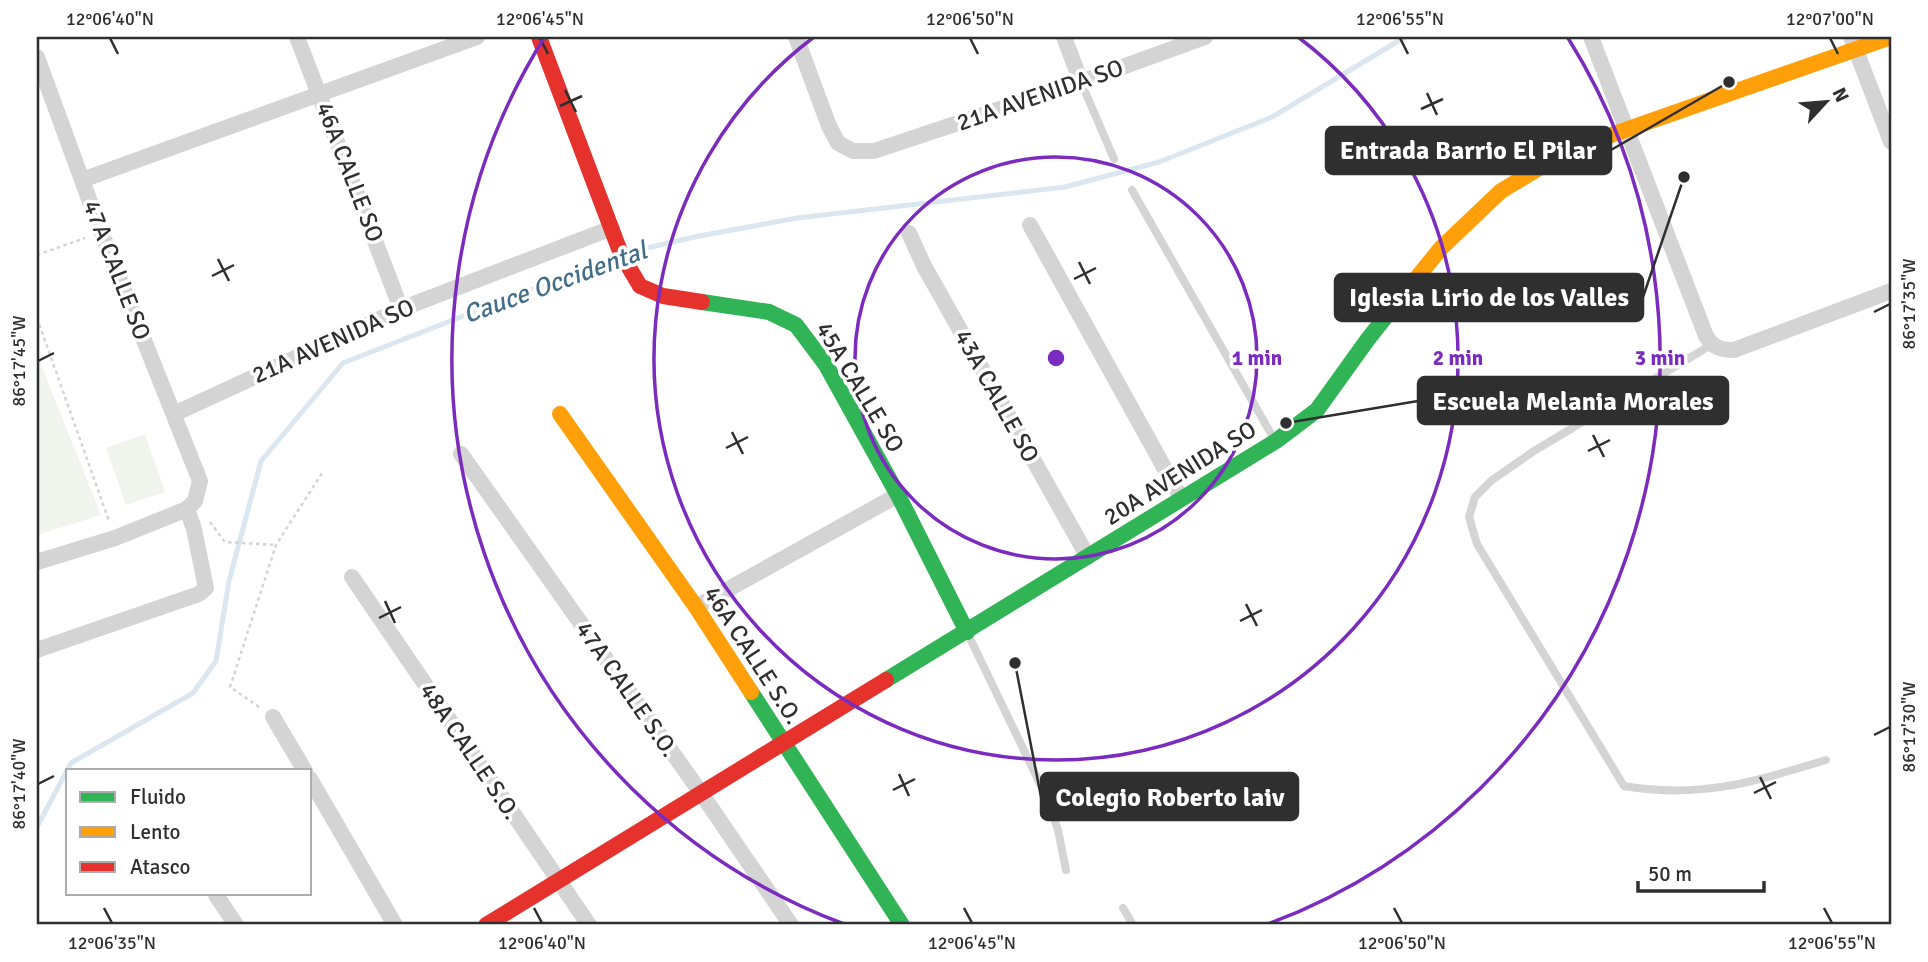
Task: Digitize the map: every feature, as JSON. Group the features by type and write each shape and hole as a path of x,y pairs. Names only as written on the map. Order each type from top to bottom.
{"street":[{"name":"46A CALLE SO","path":"297,37 401,309"},
{"path":"82,180 477,37"},
{"name":"45A CALLE SO","path":"539,37 621,254 640,286 663,296 769,312 796,325 827,365 898,495 967,632"},
{"name":"21A AVENIDA SO","path":"796,37 838,143 853,151 874,151 1081,82 1205,37"},
{"path":"1064,37 1081,82"},
{"path":"1591,37 1711,345 1723,350 1734,350 1891,291"},
{"name":"20A AVENIDA SO","path":"486,925 1276,441 1317,410 1368,339 1441,248 1501,191 1571,149 1854,43 1891,37"},
{"path":"1854,43 1891,142"},
{"name":"47A CALLE SO","path":"37,57 101,232 200,481 195,501 187,509"},
{"path":"1030,225 1181,498"},
{"name":"21A AVENIDA SO","path":"174,414 401,309 612,228"},
{"name":"43A CALLE SO","path":"909,233 924,266 1088,557"},
{"name":"46A CALLE S.O.","path":"560,414 695,607 902,925"},
{"name":"47A CALLE S.O.","path":"461,454 791,925"},
{"path":"695,607 898,495"},
{"path":"37,562 115,538 187,509 194,529 206,588 199,594 37,650"},
{"name":"48A CALLE S.O.","path":"352,578 589,925"},
{"path":"273,717 304,769"},
{"path":"312,782 395,925"},
{"path":"216,895 236,925"}],"lane":[{"path":"1081,82 1114,159"},
{"path":"1132,190 1276,441"},
{"path":"1711,345 1534,451 1492,480 1475,497 1469,517 1477,544 1624,786 1671,791 1708,790 1751,782 1826,760"},
{"path":"967,632 1045,794 1058,830 1066,870"},
{"path":"1123,908 1133,925"}],"path":[{"path":"37,255 101,232"},
{"path":"37,318 115,538"},
{"path":"273,717 230,687 276,545 322,473"},
{"path":"206,516 225,542 276,545"}],"shaded area":[{"path":"37,355 101,515 37,535"},
{"path":"145,434 165,492 126,505 106,448"}],"waterway":[{"name":"Cauce Occidental","path":"626,253 797,218 1065,187 1159,162 1272,117 1405,37"},
{"name":"Cauce Occidental","path":"68,769 71,763 193,693 216,661 229,581 261,461 343,363 617,256"},
{"name":"Cauce Occidental","path":"37,827 66,772"}],"traffic: fast":[{"path":"886,680 1276,441 1317,410 1407,290"},
{"path":"702,302 769,312 796,325 826,365 898,495 967,632"},
{"path":"751,692 902,925"}],"traffic: slow":[{"path":"1407,290 1441,248 1501,191 1571,149 1891,37"},
{"path":"560,414 696,607 751,692"}],"traffic: jam":[{"path":"539,37 621,254 640,286 663,296 702,302"},
{"path":"486,925 886,680"}],"place":[{"name":"Entrada Barrio El Pilar","path":"1729,82"},
{"name":"Iglesia Lirio de los Valles","path":"1684,177"},
{"name":"Escuela Melania Morales","path":"1286,423"},
{"name":"Colegio Roberto laiv","path":"1015,663"}]}
